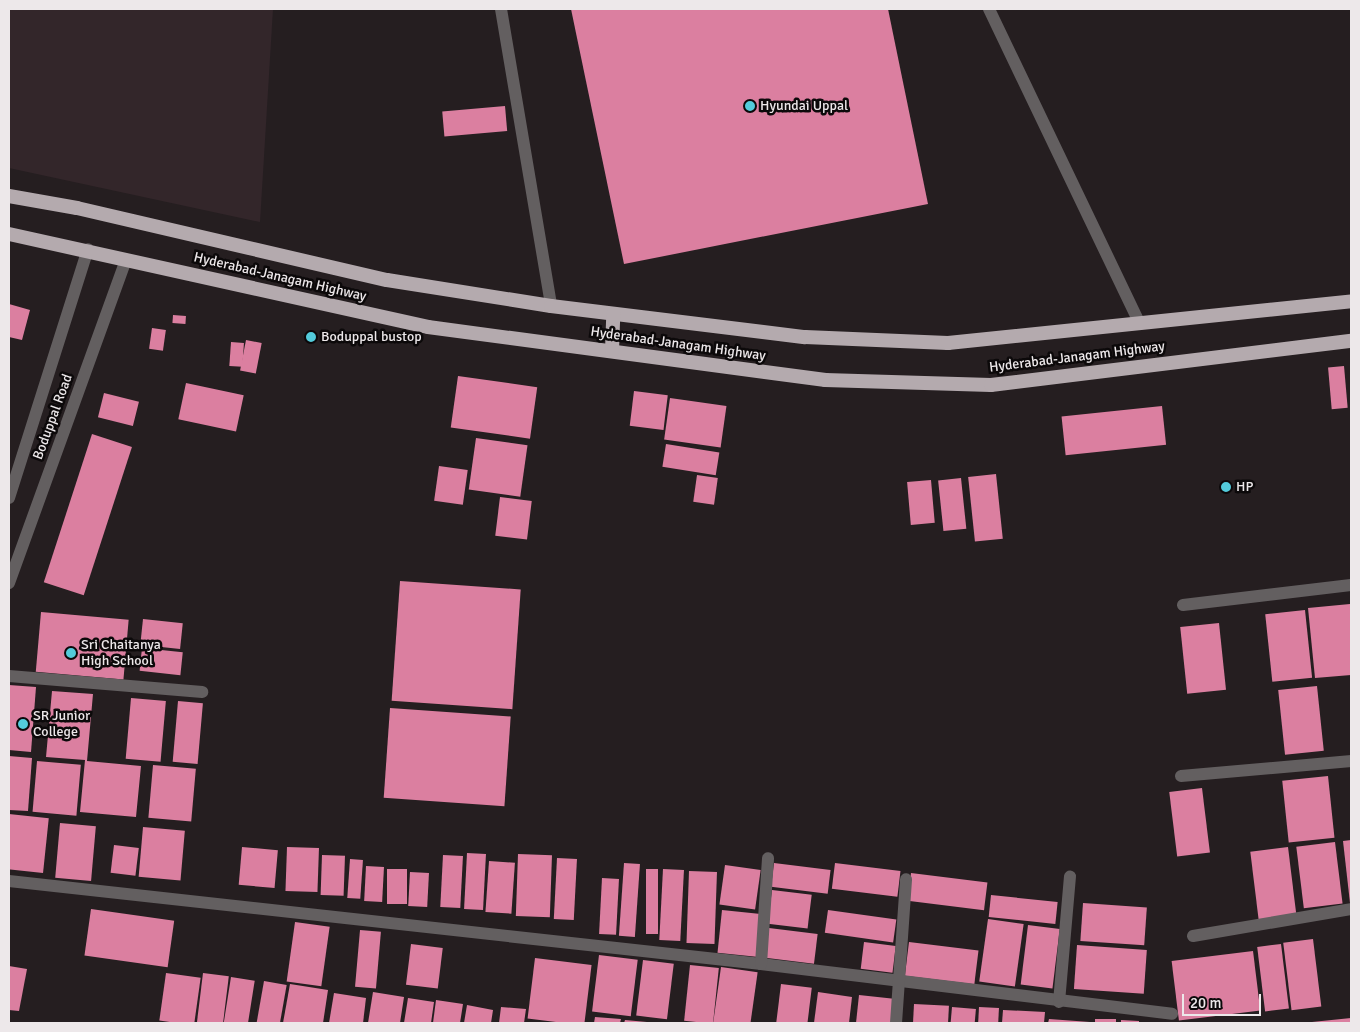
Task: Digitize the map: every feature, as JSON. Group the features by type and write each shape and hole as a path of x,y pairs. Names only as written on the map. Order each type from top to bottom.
{"highway":[{"name":"Hyderabad-Janagam Highway","path":"9,196 84,210 387,280 551,306 805,337 948,343 1351,301"},
{"name":"Hyderabad-Janagam Highway","path":"9,234 88,249 126,260 428,327 824,380 991,385 1351,341"},
{"path":"612,351 613,314"}],"street":[{"path":"500,9 551,306"},
{"path":"989,9 1140,324"},
{"name":"Boduppal Road","path":"9,498 88,249"},
{"name":"Boduppal Road","path":"9,583 126,260"},
{"path":"1183,605 1351,586"},
{"path":"9,676 202,692"},
{"path":"1181,776 1351,761"},
{"path":"761,964 768,858"},
{"path":"1059,1002 1070,876"},
{"path":"896,1023 906,879"},
{"path":"9,881 761,964 899,983 1172,1014"},
{"path":"1193,936 1351,909"}],"shaded area":[{"path":"9,9 273,9 260,222 9,168"}],"building":[{"name":"Hyundai Uppal","path":"571,9 888,9 928,204 624,264"},
{"path":"505,106 507,131 444,136 442,111"},
{"path":"9,304 30,310 22,340 9,337"},
{"path":"173,315 186,316 185,324 172,323"},
{"path":"152,328 166,330 163,351 149,349"},
{"path":"246,340 262,343 256,373 240,370"},
{"path":"231,342 244,343 242,367 229,366"},
{"path":"1344,366 1348,408 1332,409 1328,367"},
{"path":"458,376 537,387 530,439 451,427"},
{"path":"186,383 244,395 236,431 178,419"},
{"path":"634,391 668,395 663,430 630,426"},
{"path":"104,393 139,402 133,426 98,417"},
{"path":"670,398 726,406 721,448 664,440"},
{"path":"1162,406 1166,445 1066,455 1062,417"},
{"path":"92,434 132,447 84,595 44,582"},
{"path":"476,438 527,445 520,497 469,489"},
{"path":"666,444 719,452 716,475 662,467"},
{"path":"439,466 468,470 463,505 434,501"},
{"path":"996,474 1003,539 975,542 968,477"},
{"path":"697,475 718,478 714,505 693,502"},
{"path":"961,478 966,529 943,531 938,480"},
{"path":"931,480 935,523 911,525 907,482"},
{"path":"500,497 532,501 527,540 495,536"},
{"path":"400,581 521,589 512,709 392,701"},
{"path":"1350,604 1351,675 1315,678 1308,608"},
{"path":"1305,610 1312,678 1272,682 1265,614"},
{"path":"41,612 129,620 123,679 36,672"},
{"path":"143,619 183,623 180,649 140,645"},
{"path":"1219,623 1226,690 1187,694 1180,627"},
{"path":"142,648 183,652 180,675 140,671"},
{"path":"9,685 36,687 31,752 9,750"},
{"path":"1317,686 1324,751 1285,755 1278,690"},
{"path":"52,691 93,694 87,761 141,766 136,817 80,812 85,760 46,757"},
{"path":"131,698 166,701 161,762 126,759"},
{"path":"178,701 203,703 198,764 173,762"},
{"path":"390,708 511,716 504,806 384,798"},
{"path":"9,756 32,758 28,811 9,810"},
{"path":"37,761 81,765 76,816 33,812"},
{"path":"153,765 196,769 191,822 148,818"},
{"path":"1328,776 1334,838 1289,842 1282,781"},
{"path":"1202,788 1210,853 1177,857 1169,792"},
{"path":"9,814 49,818 43,873 9,869"},
{"path":"60,823 96,826 91,881 55,878"},
{"path":"143,827 185,831 180,880 139,877"},
{"path":"1351,840 1351,903 1350,903 1343,841"},
{"path":"1335,842 1343,904 1304,908 1296,847"},
{"path":"114,845 139,848 135,876 111,873"},
{"path":"242,847 278,850 275,888 239,885"},
{"path":"287,847 319,848 317,892 285,891"},
{"path":"1288,847 1296,915 1259,920 1250,852"},
{"path":"467,853 486,854 483,910 464,909"},
{"path":"518,854 552,855 550,917 516,916"},
{"path":"322,855 345,856 344,896 321,895"},
{"path":"443,855 463,856 460,908 440,907"},
{"path":"557,858 577,859 574,920 554,919"},
{"path":"350,859 363,860 360,899 347,898"},
{"path":"489,861 515,863 511,914 485,912"},
{"path":"624,863 640,864 635,937 619,936"},
{"path":"774,863 831,870 828,894 771,887"},
{"path":"835,863 901,871 897,897 832,889"},
{"path":"725,865 761,870 755,910 719,905"},
{"path":"366,866 384,867 382,902 364,901"},
{"path":"387,869 407,869 407,904 387,904"},
{"path":"646,869 658,869 658,934 646,934"},
{"path":"663,869 684,870 680,941 659,940"},
{"path":"689,871 717,872 714,944 686,943"},
{"path":"410,872 429,873 427,907 408,906"},
{"path":"911,873 987,882 984,910 908,901"},
{"path":"602,878 619,879 616,935 599,934"},
{"path":"772,890 812,895 808,929 768,924"},
{"path":"991,895 1058,902 1055,924 989,917"},
{"path":"1083,903 1147,907 1144,945 1080,941"},
{"path":"91,909 174,921 168,967 84,956"},
{"path":"722,910 761,914 756,957 718,953"},
{"path":"828,910 896,920 893,942 825,933"},
{"path":"988,919 1024,924 1015,986 979,981"},
{"path":"295,922 330,927 321,986 287,981"},
{"path":"1028,925 1060,929 1052,988 1021,985"},
{"path":"769,928 818,934 814,964 765,958"},
{"path":"360,930 381,932 376,989 355,987"},
{"path":"1313,939 1321,1006 1292,1010 1283,943"},
{"path":"864,942 896,946 892,973 861,969"},
{"path":"909,942 978,951 974,984 905,976"},
{"path":"411,944 443,948 438,989 406,985"},
{"path":"1281,944 1289,1009 1265,1011 1257,947"},
{"path":"1077,945 1147,950 1144,994 1074,989"},
{"path":"1253,951 1260,1011 1179,1021 1172,961"},
{"path":"599,955 638,960 631,1016 592,1012"},
{"path":"535,958 592,965 584,1023 564,1023 528,1019"},
{"path":"643,960 674,964 667,1019 636,1016"},
{"path":"690,965 719,968 713,1023 684,1021"},
{"path":"9,966 27,969 19,1011 9,1010"},
{"path":"721,967 758,972 750,1023 713,1022"},
{"path":"166,973 201,978 194,1023 159,1021"},
{"path":"203,973 229,976 223,1023 197,1023"},
{"path":"231,977 255,981 248,1023 224,1023"},
{"path":"264,981 287,985 280,1023 257,1023"},
{"path":"290,984 328,990 323,1023 283,1023"},
{"path":"781,984 812,988 807,1023 776,1023"},
{"path":"373,992 404,997 400,1023 368,1023"},
{"path":"818,992 852,997 849,1023 814,1023"},
{"path":"334,993 366,998 363,1023 329,1023"},
{"path":"859,995 896,999 894,1023 856,1023"},
{"path":"408,998 434,1002 431,1023 404,1023"},
{"path":"436,1000 463,1004 460,1023 433,1023"},
{"path":"914,1004 949,1006 948,1023 913,1023"},
{"path":"467,1005 493,1010 491,1023 464,1023"},
{"path":"501,1007 526,1009 524,1023 499,1023"},
{"path":"952,1007 976,1009 975,1023 951,1023"},
{"path":"979,1007 999,1008 998,1023 978,1023"},
{"path":"1003,1010 1045,1012 1044,1023 1002,1023"},
{"path":"595,1017 621,1019 620,1023 594,1023"},
{"path":"1351,1018 1351,1023 1312,1023 1312,1022"},
{"path":"1049,1019 1090,1022 1090,1023 1048,1023"},
{"path":"1095,1019 1116,1019 1116,1023 1095,1023"},
{"path":"625,1020 647,1022 647,1023 624,1023"},
{"path":"1121,1020 1139,1021 1139,1023 1121,1023"}],"place":[{"name":"Hyundai Uppal","path":"750,106"},
{"name":"Boduppal bustop","path":"311,337"},
{"name":"HP","path":"1226,487"},
{"name":"Sri Chaitanya High School","path":"71,653"},
{"name":"SR Junior College","path":"23,724"}]}
